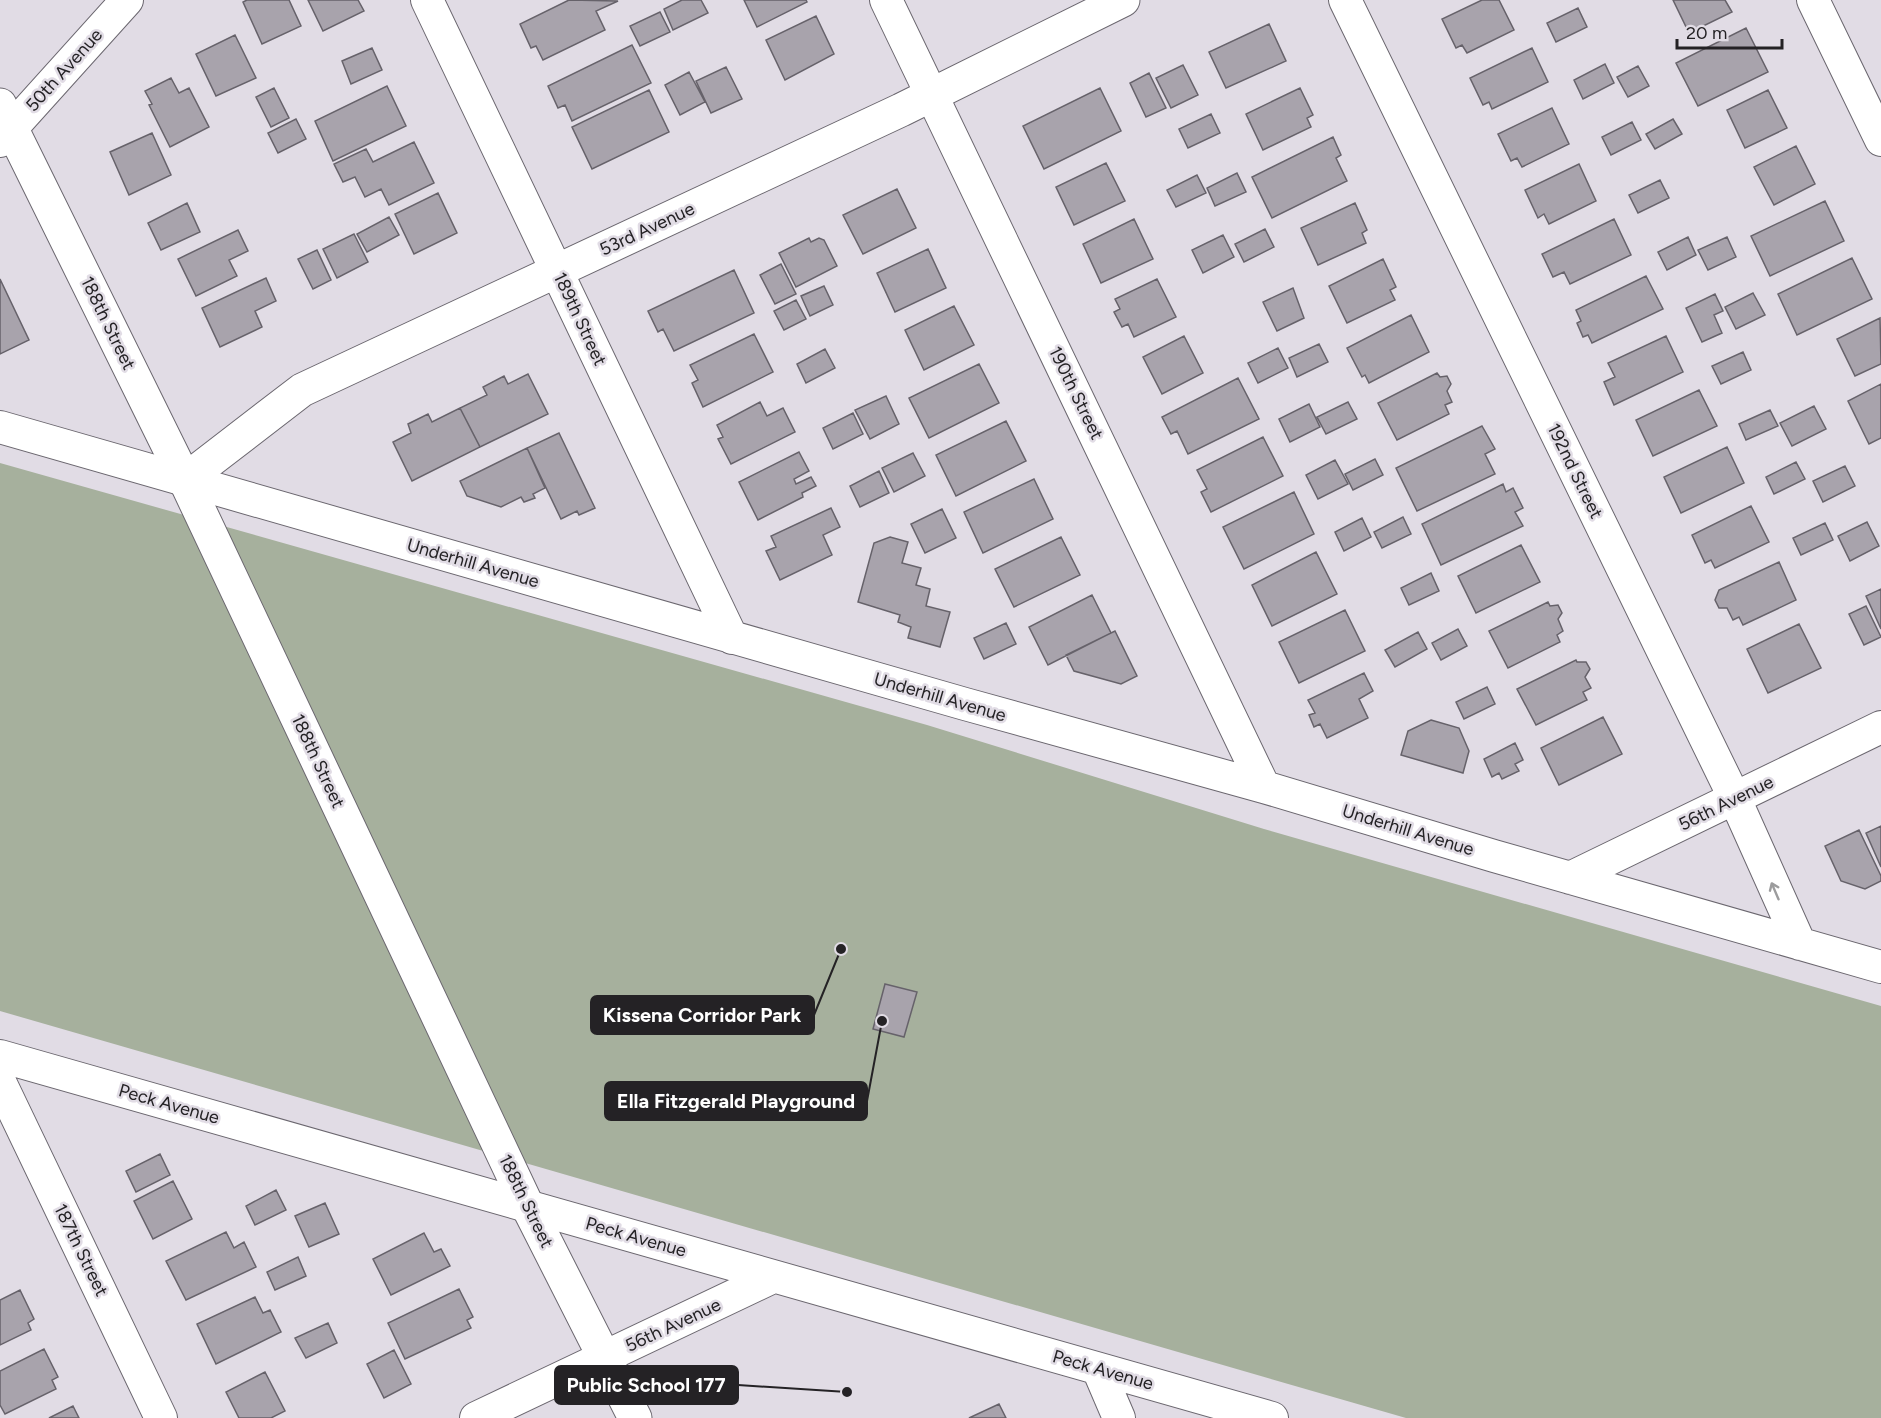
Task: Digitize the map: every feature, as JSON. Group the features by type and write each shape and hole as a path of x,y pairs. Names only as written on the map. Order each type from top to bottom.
{"street":[{"name":"50th Avenue","path":"4,125 127,0"},
{"name":"189th Street","path":"428,0 732,638"},
{"name":"190th Street","path":"886,0 1264,787"},
{"name":"53rd Avenue","path":"185,480 302,390 932,95 1123,0"},
{"name":"192nd Street","path":"1345,0 1735,799 1800,944"},
{"path":"1813,0 1881,140"},
{"name":"188th Street","path":"4,125 185,480 527,1205 635,1418"},
{"name":"Underhill Avenue","path":"0,427 732,638 1264,787 1881,967"},
{"name":"56th Avenue","path":"1570,878 1881,727"},
{"name":"Peck Avenue","path":"0,1056 1272,1418"},
{"name":"187th Street","path":"0,1082 161,1418"},
{"name":"56th Avenue","path":"476,1418 773,1277"},
{"path":"1098,1369 1119,1418"}],"green space":[{"path":"0,463 927,725 1264,829 1881,1006 1881,1418 1406,1418 0,1011"}],"building":[{"path":"247,0 289,0 301,26 262,44 243,2"},
{"path":"308,0 358,0 364,11 323,31"},
{"path":"569,0 618,1 596,11 605,30 543,60 536,46 531,48 520,24"},
{"path":"682,0 701,0 708,13 673,30 664,9"},
{"path":"744,0 806,0 807,2 757,27"},
{"path":"1482,0 1499,0 1514,30 1467,53 1462,45 1456,48 1442,19"},
{"path":"1673,0 1725,0 1732,12 1689,33"},
{"path":"1578,8 1587,27 1556,42 1547,23"},
{"path":"660,12 670,32 640,46 630,26"},
{"path":"816,16 834,54 785,80 766,40"},
{"path":"1269,24 1286,61 1226,88 1209,52"},
{"path":"1746,28 1768,72 1698,106 1676,63"},
{"path":"235,35 256,78 216,96 196,54"},
{"path":"632,45 651,83 572,121 565,105 558,108 548,86"},
{"path":"372,48 382,70 351,84 342,61"},
{"path":"1532,48 1548,82 1492,109 1489,102 1483,105 1470,78"},
{"path":"1605,64 1614,83 1583,99 1574,80"},
{"path":"1183,65 1198,95 1171,108 1156,78"},
{"path":"1638,66 1649,86 1628,97 1617,77"},
{"path":"726,67 742,99 711,113 696,81"},
{"path":"689,72 705,102 680,115 665,85"},
{"path":"1149,73 1166,108 1146,117 1130,83"},
{"path":"171,78 179,93 189,88 209,127 170,147 149,105 152,104 145,91"},
{"path":"387,86 406,126 333,161 315,121"},
{"path":"274,88 289,118 271,127 256,97"},
{"path":"1100,88 1121,131 1044,169 1023,126"},
{"path":"1300,88 1313,115 1307,118 1311,127 1263,150 1246,114"},
{"path":"649,90 669,132 592,169 572,127"},
{"path":"1768,90 1787,128 1745,148 1727,110"},
{"path":"1552,108 1569,144 1522,167 1517,158 1511,161 1498,134"},
{"path":"1211,114 1220,133 1188,148 1179,129"},
{"path":"296,119 306,139 278,153 268,133"},
{"path":"1673,119 1682,134 1655,149 1646,134"},
{"path":"1632,122 1641,140 1611,155 1602,137"},
{"path":"152,133 171,175 129,195 110,152"},
{"path":"1333,137 1341,155 1336,158 1347,181 1272,218 1252,177"},
{"path":"414,142 434,183 389,205 381,189 365,197 355,177 343,182 334,164 366,149 373,162"},
{"path":"1796,146 1815,184 1774,205 1754,167"},
{"path":"1106,163 1125,201 1074,225 1056,187"},
{"path":"1579,164 1596,201 1549,224 1544,214 1538,218 1525,190"},
{"path":"1237,173 1246,192 1215,206 1207,188"},
{"path":"1197,175 1206,193 1176,207 1167,190"},
{"path":"1660,180 1669,198 1638,213 1629,195"},
{"path":"897,189 916,228 863,254 843,215"},
{"path":"438,193 457,233 414,254 395,214"},
{"path":"1825,201 1844,241 1770,276 1751,236"},
{"path":"187,203 200,232 161,250 148,223"},
{"path":"1355,203 1367,230 1362,233 1366,243 1318,265 1301,228"},
{"path":"389,217 399,235 367,252 357,234"},
{"path":"1134,219 1153,259 1101,283 1083,244"},
{"path":"1614,219 1631,255 1570,284 1564,272 1553,277 1542,254"},
{"path":"1265,229 1274,247 1244,262 1235,244"},
{"path":"238,230 248,251 229,260 237,276 196,296 178,259"},
{"path":"354,234 368,262 337,278 323,249"},
{"path":"1223,235 1234,257 1203,273 1192,250"},
{"path":"1688,237 1696,255 1667,270 1658,252"},
{"path":"1727,237 1736,257 1708,270 1698,250"},
{"path":"809,238 811,242 819,238 824,240 837,266 796,287 779,253"},
{"path":"928,249 946,288 895,312 877,273"},
{"path":"317,250 331,280 313,289 298,259"},
{"path":"1852,258 1872,299 1797,335 1778,294"},
{"path":"1383,259 1396,287 1390,290 1395,300 1347,323 1329,286"},
{"path":"781,264 796,294 775,304 760,275"},
{"path":"734,270 754,313 674,351 663,329 658,332 648,311"},
{"path":"1646,276 1663,309 1592,343 1588,335 1583,337 1577,323 1581,321 1576,310"},
{"path":"266,278 276,301 255,311 262,327 220,347 202,308"},
{"path":"0,279 29,340 0,354"},
{"path":"1157,279 1176,317 1134,337 1128,324 1122,327 1114,312 1120,309 1115,299"},
{"path":"824,286 833,305 810,316 801,296"},
{"path":"1293,288 1304,318 1277,331 1263,302"},
{"path":"1753,293 1765,315 1736,329 1725,307"},
{"path":"1715,294 1723,311 1714,315 1722,333 1702,342 1686,308"},
{"path":"796,300 806,319 784,330 774,311"},
{"path":"954,306 974,345 924,370 905,330"},
{"path":"1411,315 1429,352 1369,383 1365,375 1362,377 1347,348"},
{"path":"1880,318 1881,364 1855,376 1837,339"},
{"path":"754,334 773,372 703,407 692,383 698,380 690,365"},
{"path":"1184,336 1203,373 1162,394 1143,357"},
{"path":"1666,336 1683,372 1614,405 1604,382 1615,377 1608,363"},
{"path":"1319,344 1328,362 1297,377 1289,358"},
{"path":"1278,348 1288,368 1258,383 1248,363"},
{"path":"825,349 835,368 806,383 797,364"},
{"path":"1743,352 1751,370 1721,384 1712,366"},
{"path":"979,364 999,403 929,438 909,398"},
{"path":"1437,373 1440,377 1447,376 1451,384 1447,391 1452,402 1445,405 1449,414 1397,440 1378,403"},
{"path":"528,374 548,414 480,447 460,408 487,395 483,387 504,376 508,384"},
{"path":"1238,378 1259,419 1188,454 1177,431 1171,434 1162,417"},
{"path":"1881,384 1881,438 1869,444 1848,401"},
{"path":"1699,390 1717,426 1653,456 1636,420"},
{"path":"886,396 899,424 870,439 855,410"},
{"path":"760,402 767,416 783,408 795,432 731,464 718,439 723,437 717,425"},
{"path":"1348,402 1357,419 1326,434 1317,417"},
{"path":"1309,404 1320,427 1290,442 1279,419"},
{"path":"1814,406 1826,429 1792,446 1780,423"},
{"path":"460,408 480,447 412,481 393,442 411,433 408,424 428,414 432,422"},
{"path":"1770,410 1778,426 1746,440 1739,424"},
{"path":"853,413 863,434 833,449 823,428"},
{"path":"1006,421 1026,461 956,496 936,455"},
{"path":"1482,426 1495,449 1485,454 1495,474 1417,511 1396,468"},
{"path":"559,433 595,508 579,515 577,511 561,519 527,448"},
{"path":"1263,437 1283,476 1211,512 1201,492 1207,489 1197,470"},
{"path":"1727,447 1744,483 1681,513 1664,477"},
{"path":"527,448 545,488 533,494 535,498 524,502 521,497 501,507 467,496 460,481"},
{"path":"799,452 809,471 794,479 796,484 811,477 816,486 802,493 803,497 758,520 739,482"},
{"path":"913,453 925,476 894,492 882,468"},
{"path":"1375,459 1383,475 1353,490 1345,474"},
{"path":"1335,460 1348,484 1318,499 1306,475"},
{"path":"1796,462 1805,479 1774,494 1766,477"},
{"path":"1845,466 1855,486 1823,502 1813,481"},
{"path":"879,471 889,493 860,507 850,486"},
{"path":"1034,479 1053,519 983,553 964,512"},
{"path":"1503,484 1506,492 1513,488 1523,508 1515,512 1523,526 1441,565 1422,524"},
{"path":"1294,492 1314,534 1244,569 1223,527"},
{"path":"1751,506 1769,542 1715,568 1711,560 1705,563 1692,535"},
{"path":"831,508 840,527 823,535 832,555 780,580 766,551 776,547 771,536"},
{"path":"942,509 956,538 925,553 911,524"},
{"path":"1403,517 1411,534 1382,548 1374,532"},
{"path":"1362,518 1371,537 1344,551 1335,532"},
{"path":"1867,522 1879,546 1850,561 1838,536"},
{"path":"1825,523 1833,540 1801,555 1793,538"},
{"path":"890,537 908,542 902,563 921,568 916,585 930,589 926,606 950,612 940,647 908,638 911,627 898,622 900,615 858,602 874,543"},
{"path":"1061,537 1080,575 1014,607 995,569"},
{"path":"1521,545 1540,582 1476,613 1458,576"},
{"path":"1316,552 1337,594 1272,626 1252,585"},
{"path":"1779,562 1796,600 1743,625 1739,617 1733,620 1727,608 1719,608 1715,600 1719,590"},
{"path":"1431,573 1439,591 1409,605 1401,588"},
{"path":"1881,589 1881,629 1866,596"},
{"path":"1092,595 1111,633 1048,665 1029,627"},
{"path":"1548,602 1550,606 1558,605 1562,613 1558,619 1563,631 1557,635 1560,642 1508,668 1489,631"},
{"path":"1866,606 1881,637 1864,645 1849,614"},
{"path":"1345,610 1365,651 1299,683 1279,642"},
{"path":"1006,623 1016,644 984,659 974,638"},
{"path":"1799,624 1821,668 1768,693 1747,649"},
{"path":"1458,629 1467,646 1441,660 1432,643"},
{"path":"1115,631 1137,676 1121,684 1074,671 1066,655"},
{"path":"1418,632 1427,649 1395,667 1385,650"},
{"path":"1576,660 1586,662 1590,669 1585,677 1591,688 1583,692 1587,700 1536,725 1517,689"},
{"path":"1364,673 1373,691 1359,699 1368,718 1327,738 1320,724 1314,727 1309,715 1315,713 1308,700"},
{"path":"1487,687 1495,704 1464,719 1456,702"},
{"path":"1603,717 1622,754 1559,785 1541,748"},
{"path":"1431,720 1459,728 1469,751 1463,773 1401,755 1408,731"},
{"path":"1515,743 1523,760 1515,764 1519,771 1502,779 1499,773 1492,777 1484,759"},
{"path":"1881,826 1881,867 1866,833"},
{"path":"1859,830 1881,876 1881,881 1865,889 1841,881 1825,846"},
{"path":"885,984 917,992 904,1037 873,1029"},
{"path":"160,1154 170,1175 136,1192 126,1171"},
{"path":"173,1181 192,1219 153,1239 134,1201"},
{"path":"276,1190 286,1210 255,1225 246,1206"},
{"path":"325,1203 339,1234 309,1247 295,1216"},
{"path":"226,1232 234,1248 244,1242 256,1267 186,1300 166,1261"},
{"path":"424,1233 434,1252 441,1249 450,1266 391,1295 373,1259"},
{"path":"298,1257 306,1276 275,1290 267,1272"},
{"path":"459,1289 473,1317 467,1320 471,1328 405,1359 388,1323"},
{"path":"20,1290 34,1319 28,1323 31,1330 0,1345 0,1300"},
{"path":"255,1297 263,1313 270,1310 281,1332 216,1364 197,1324"},
{"path":"328,1323 337,1343 306,1358 295,1338"},
{"path":"44,1349 58,1377 52,1380 56,1389 5,1414 0,1405 0,1371"},
{"path":"394,1350 411,1384 384,1398 367,1364"},
{"path":"265,1372 285,1411 271,1418 239,1418 226,1392"},
{"path":"999,1404 1006,1418 969,1418"},
{"path":"73,1406 79,1418 49,1418"}],"place":[{"name":"Kissena Corridor Park","path":"841,949"},
{"name":"Ella Fitzgerald Playground","path":"882,1021"},
{"name":"Public School 177","path":"847,1392"}]}
